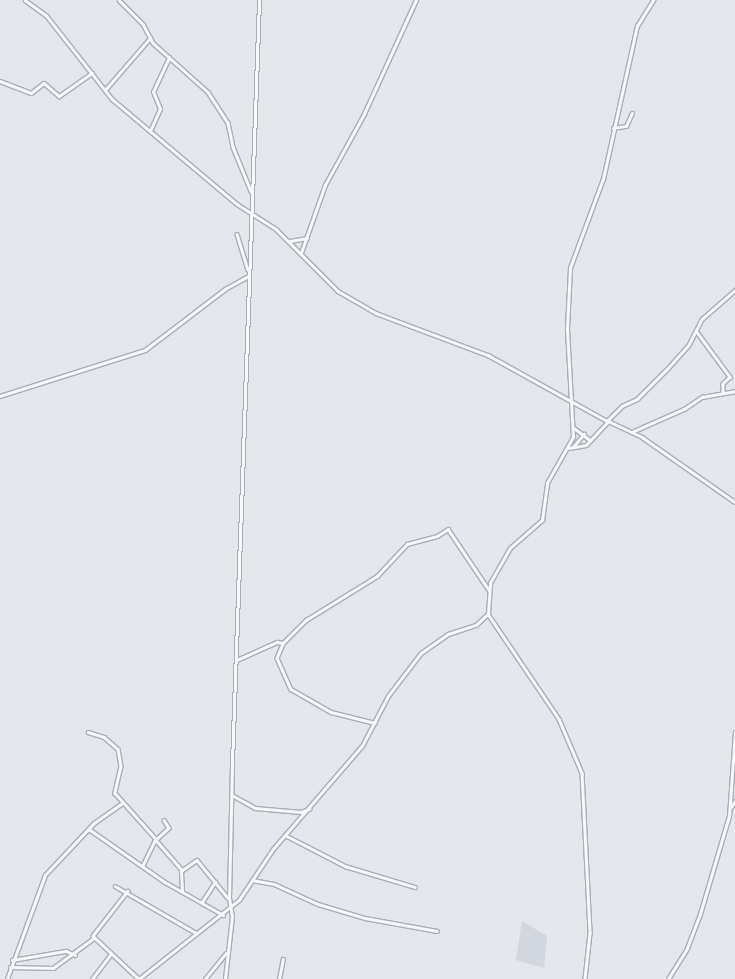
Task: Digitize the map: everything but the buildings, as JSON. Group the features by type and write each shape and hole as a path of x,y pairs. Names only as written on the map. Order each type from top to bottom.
{"street":[{"path":"24,0 46,15 105,90 237,204 251,212 290,242 335,289 363,306 488,355 571,398 607,421 632,432 735,502"},
{"path":"120,0 143,24 153,43 208,92 226,119 237,158 252,191"},
{"path":"225,979 226,953 232,917 229,898 232,795 259,0"},
{"path":"301,253 325,185 354,133 416,0"},
{"path":"571,448 574,428 567,328 570,268 603,179 613,128 637,26 653,0"},
{"path":"105,90 150,37"},
{"path":"145,43 153,43"},
{"path":"151,129 160,109 154,92 169,58"},
{"path":"0,82 31,93 44,82 59,96 92,73"},
{"path":"613,128 626,126 632,113"},
{"path":"237,234 249,271"},
{"path":"290,242 307,238"},
{"path":"0,396 146,350 225,289 249,276"},
{"path":"571,448 585,445 623,405 637,399 686,348 702,319 735,290"},
{"path":"696,332 730,379"},
{"path":"723,392 723,384 735,376"},
{"path":"632,432 684,409 702,397 735,391"},
{"path":"574,428 590,440"},
{"path":"584,434 571,448 548,480 542,520 510,548 489,590 488,614 559,719 582,773 590,933 585,979"},
{"path":"375,723 331,712 291,689 277,658 283,643 306,620 377,576 407,544 438,536 448,529 489,590"},
{"path":"94,938 110,955 140,979 196,933 223,915 230,909 285,835 310,809 362,746 393,687 421,653 448,634 476,625 488,614"},
{"path":"237,660 277,642 283,643"},
{"path":"88,732 104,737 118,750 121,766 115,792 182,870 182,891"},
{"path":"668,979 687,948 700,914 731,807 735,732"},
{"path":"232,795 255,808 301,812 310,809"},
{"path":"731,807 735,801"},
{"path":"7,979 12,960 45,875 89,829 123,803"},
{"path":"143,866 156,840 170,828 164,820"},
{"path":"89,829 143,866 223,915"},
{"path":"285,835 345,866 415,887"},
{"path":"182,870 198,860 229,898"},
{"path":"252,880 274,884 314,902 365,918 437,931"},
{"path":"202,902 215,882"},
{"path":"115,886 128,891 196,933"},
{"path":"10,967 53,968 75,955 94,938 128,891"},
{"path":"12,960 66,951 75,955"},
{"path":"205,979 226,953"},
{"path":"92,979 110,955"},
{"path":"279,979 283,959"}],"shaded area":[{"path":"522,921 547,936 544,968 516,960"}]}
